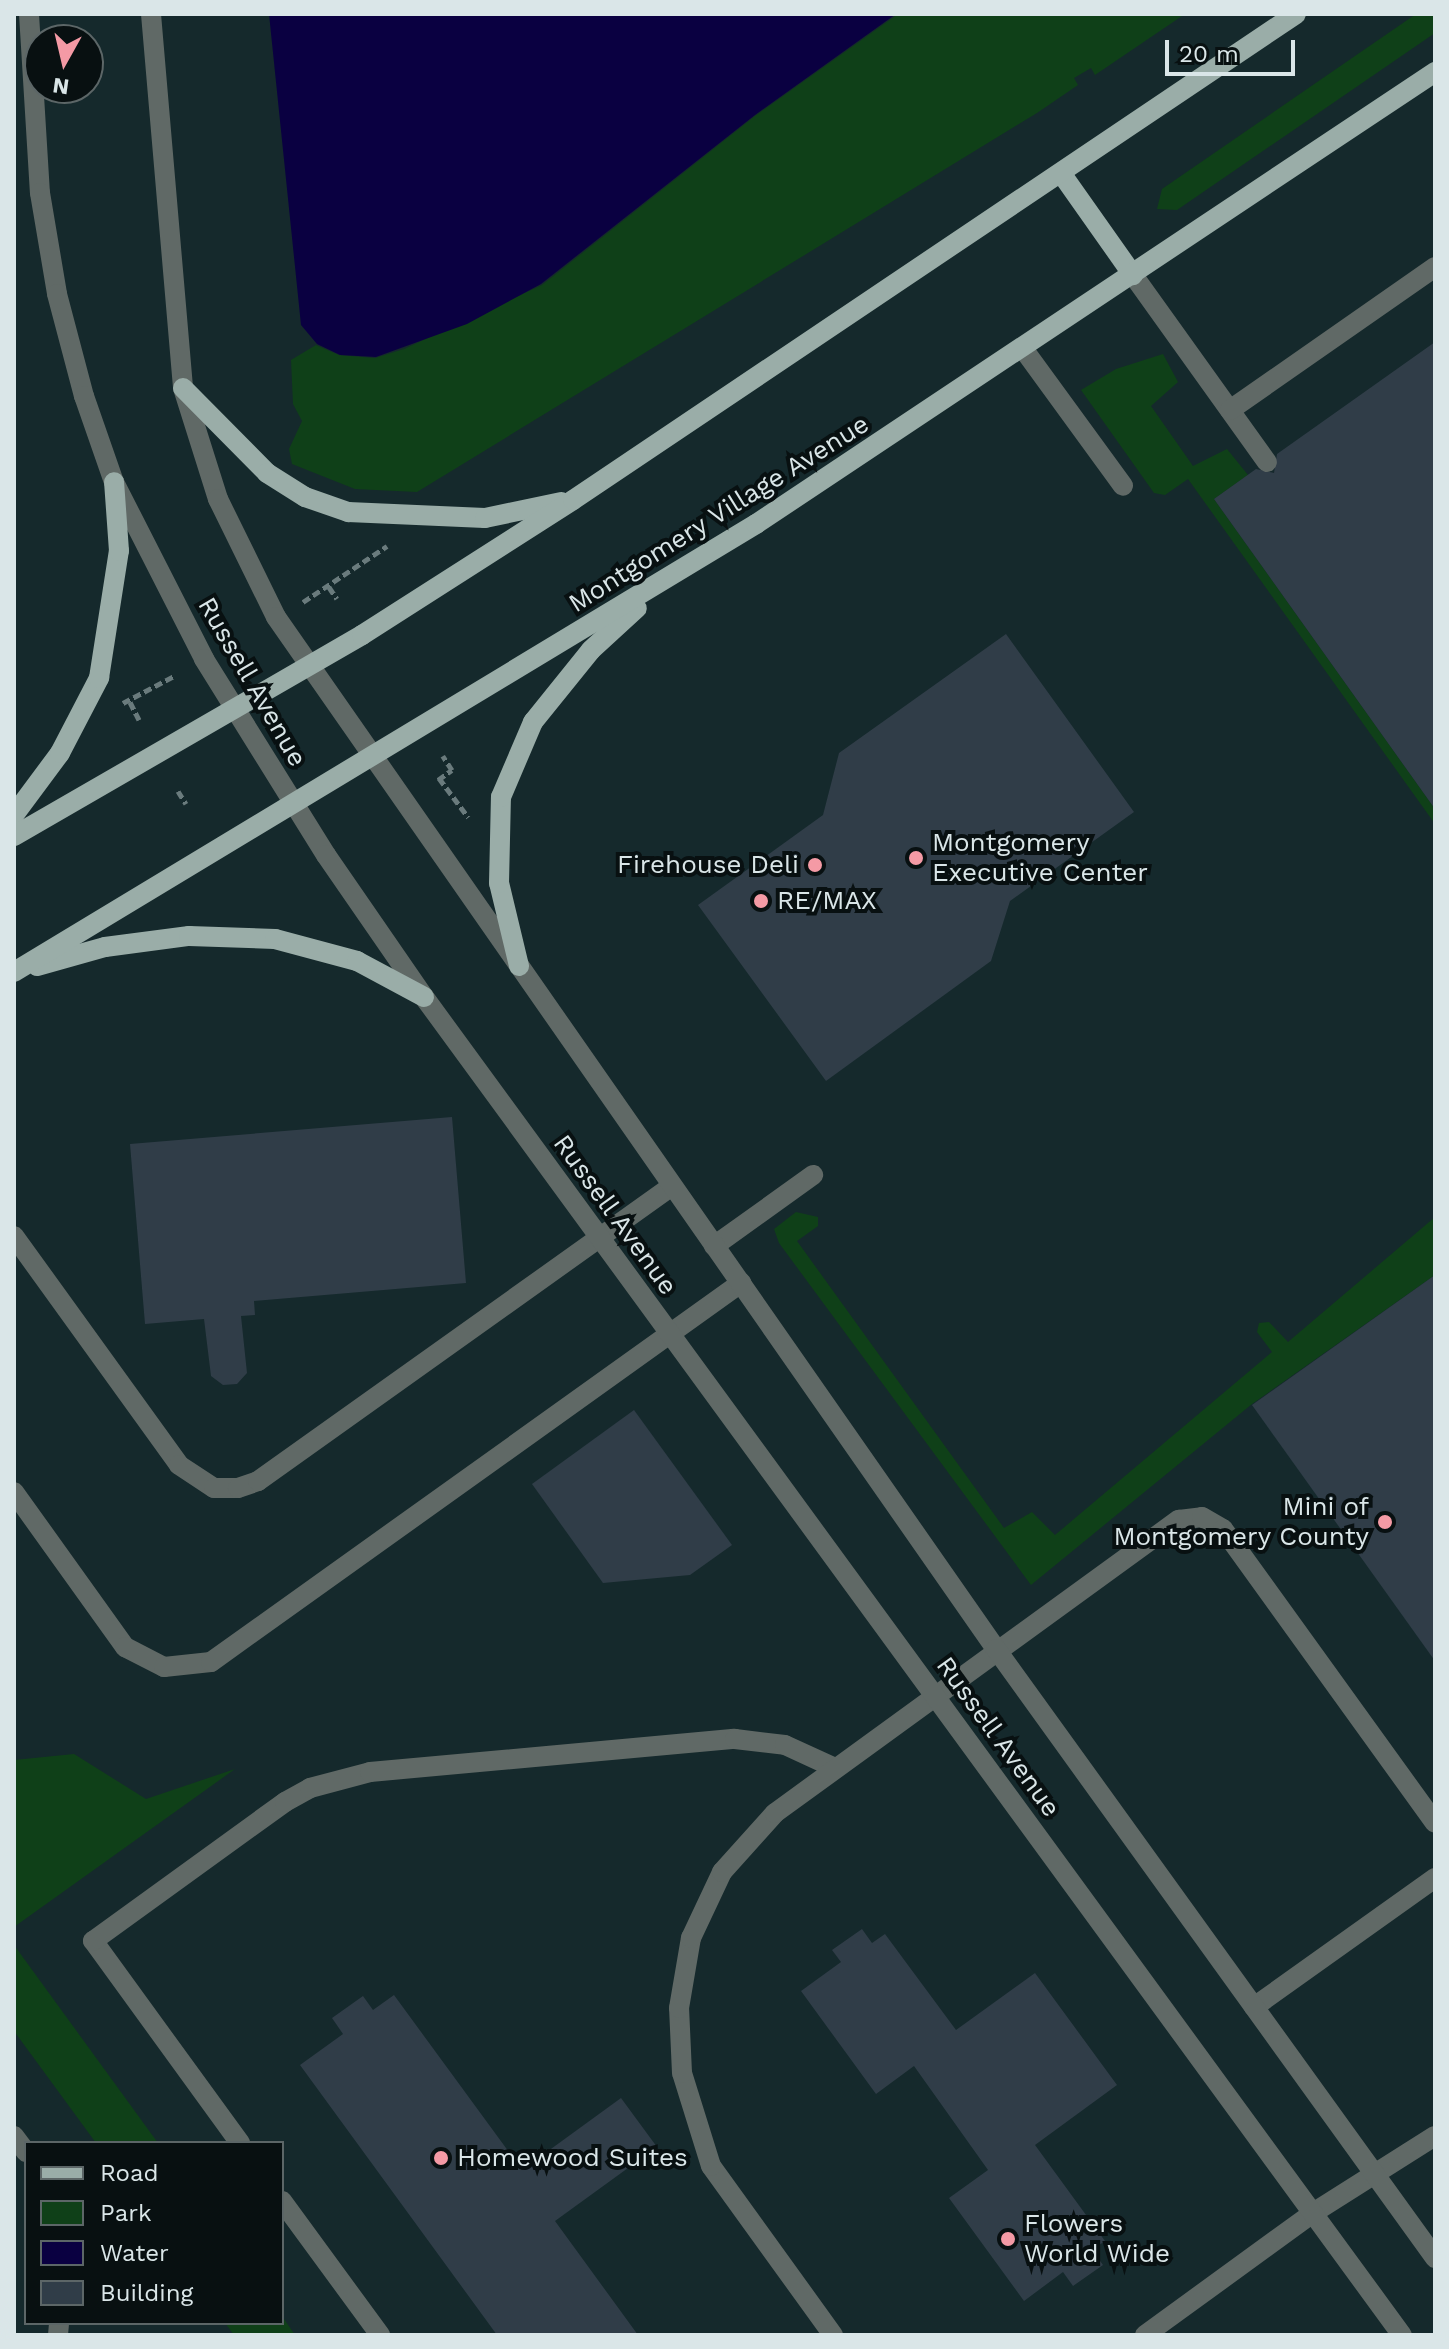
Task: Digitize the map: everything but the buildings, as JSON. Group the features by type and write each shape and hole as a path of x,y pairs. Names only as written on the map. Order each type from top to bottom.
{"main road":[{"path":"14,836 310,665 573,500 1296,14"},
{"name":"Montgomery Village Avenue","path":"14,972 295,806 669,577 1024,350 1435,72"},
{"path":"1061,173 1133,275"},
{"path":"183,388 267,473 305,497 348,512 485,518 573,500"},
{"path":"14,815 60,753 99,678 119,551 114,482"},
{"path":"519,966 499,883 501,797 533,722 591,650 669,577"},
{"path":"14,972 105,947 189,936 275,939 357,961 424,997"}],"street":[{"name":"Russell Avenue","path":"29,14 40,193 57,294 114,482 235,708 295,806 424,997 1402,2335"},
{"name":"Russell Avenue","path":"151,14 172,318 183,388 218,499 276,617 996,1649 1435,2258"},
{"path":"1230,410 1435,267"},
{"path":"1133,275 1267,462"},
{"path":"1024,350 1123,486"},
{"path":"714,1246 813,1175"},
{"path":"14,1236 179,1465 214,1488 238,1488 258,1481 672,1186"},
{"path":"14,1492 125,1647 164,1667 187,1668 211,1662 741,1283"},
{"path":"833,2335 707,2159 687,2105 679,2031 691,1938 722,1872 757,1829 833,1767 1179,1520 1213,1522 1435,1823"},
{"path":"239,2141 93,1941 285,1802 310,1788 370,1772 735,1739 785,1745 833,1767"},
{"path":"1254,2007 1435,1878"},
{"path":"1145,2335 1313,2213 1377,2177 1435,2136"},
{"path":"284,2204 380,2335"}],"path":[{"path":"303,602 401,536"},
{"path":"329,587 337,599"},
{"path":"139,720 130,702 174,676"},
{"path":"430,784 452,770 443,756"},
{"path":"439,778 473,824"},
{"path":"178,791 186,804"}],"green space":[{"path":"898,14 1185,14 1095,75 1091,68 1074,78 1078,85 1037,113 417,492 355,489 292,464 289,449 302,421 293,404 291,360 316,345 339,355 375,358 404,349 542,285 755,116"},
{"path":"1416,14 1435,14 1435,33 1177,210 1157,209 1162,189"},
{"path":"1163,354 1178,382 1151,406 1193,466 1227,449 1248,475 1214,499 1435,809 1435,824 1188,479 1165,495 1154,493 1081,390 1116,369"},
{"path":"796,1212 818,1217 818,1226 797,1241 1004,1528 1032,1512 1055,1535 1272,1352 1257,1332 1259,1323 1269,1322 1288,1342 1435,1217 1435,1275 1252,1404 1031,1585 779,1243 774,1229"},
{"path":"74,1754 146,1799 235,1769 14,1927 14,1760"},
{"path":"14,1945 157,2141 95,2141 14,2031"},
{"path":"284,2319 295,2335 234,2335 226,2325 284,2325"}],"water":[{"path":"269,14 896,14 755,115 541,284 467,324 376,357 340,355 317,344 301,325"}],"place":[{"name":"Montgomery Executive Center","path":"916,858"},
{"name":"Firehouse Deli","path":"815,865"},
{"name":"RE/MAX","path":"761,901"},
{"name":"Mini of Montgomery County","path":"1385,1522"},
{"name":"Homewood Suites","path":"441,2158"},
{"name":"Flowers World Wide","path":"1008,2239"}]}
